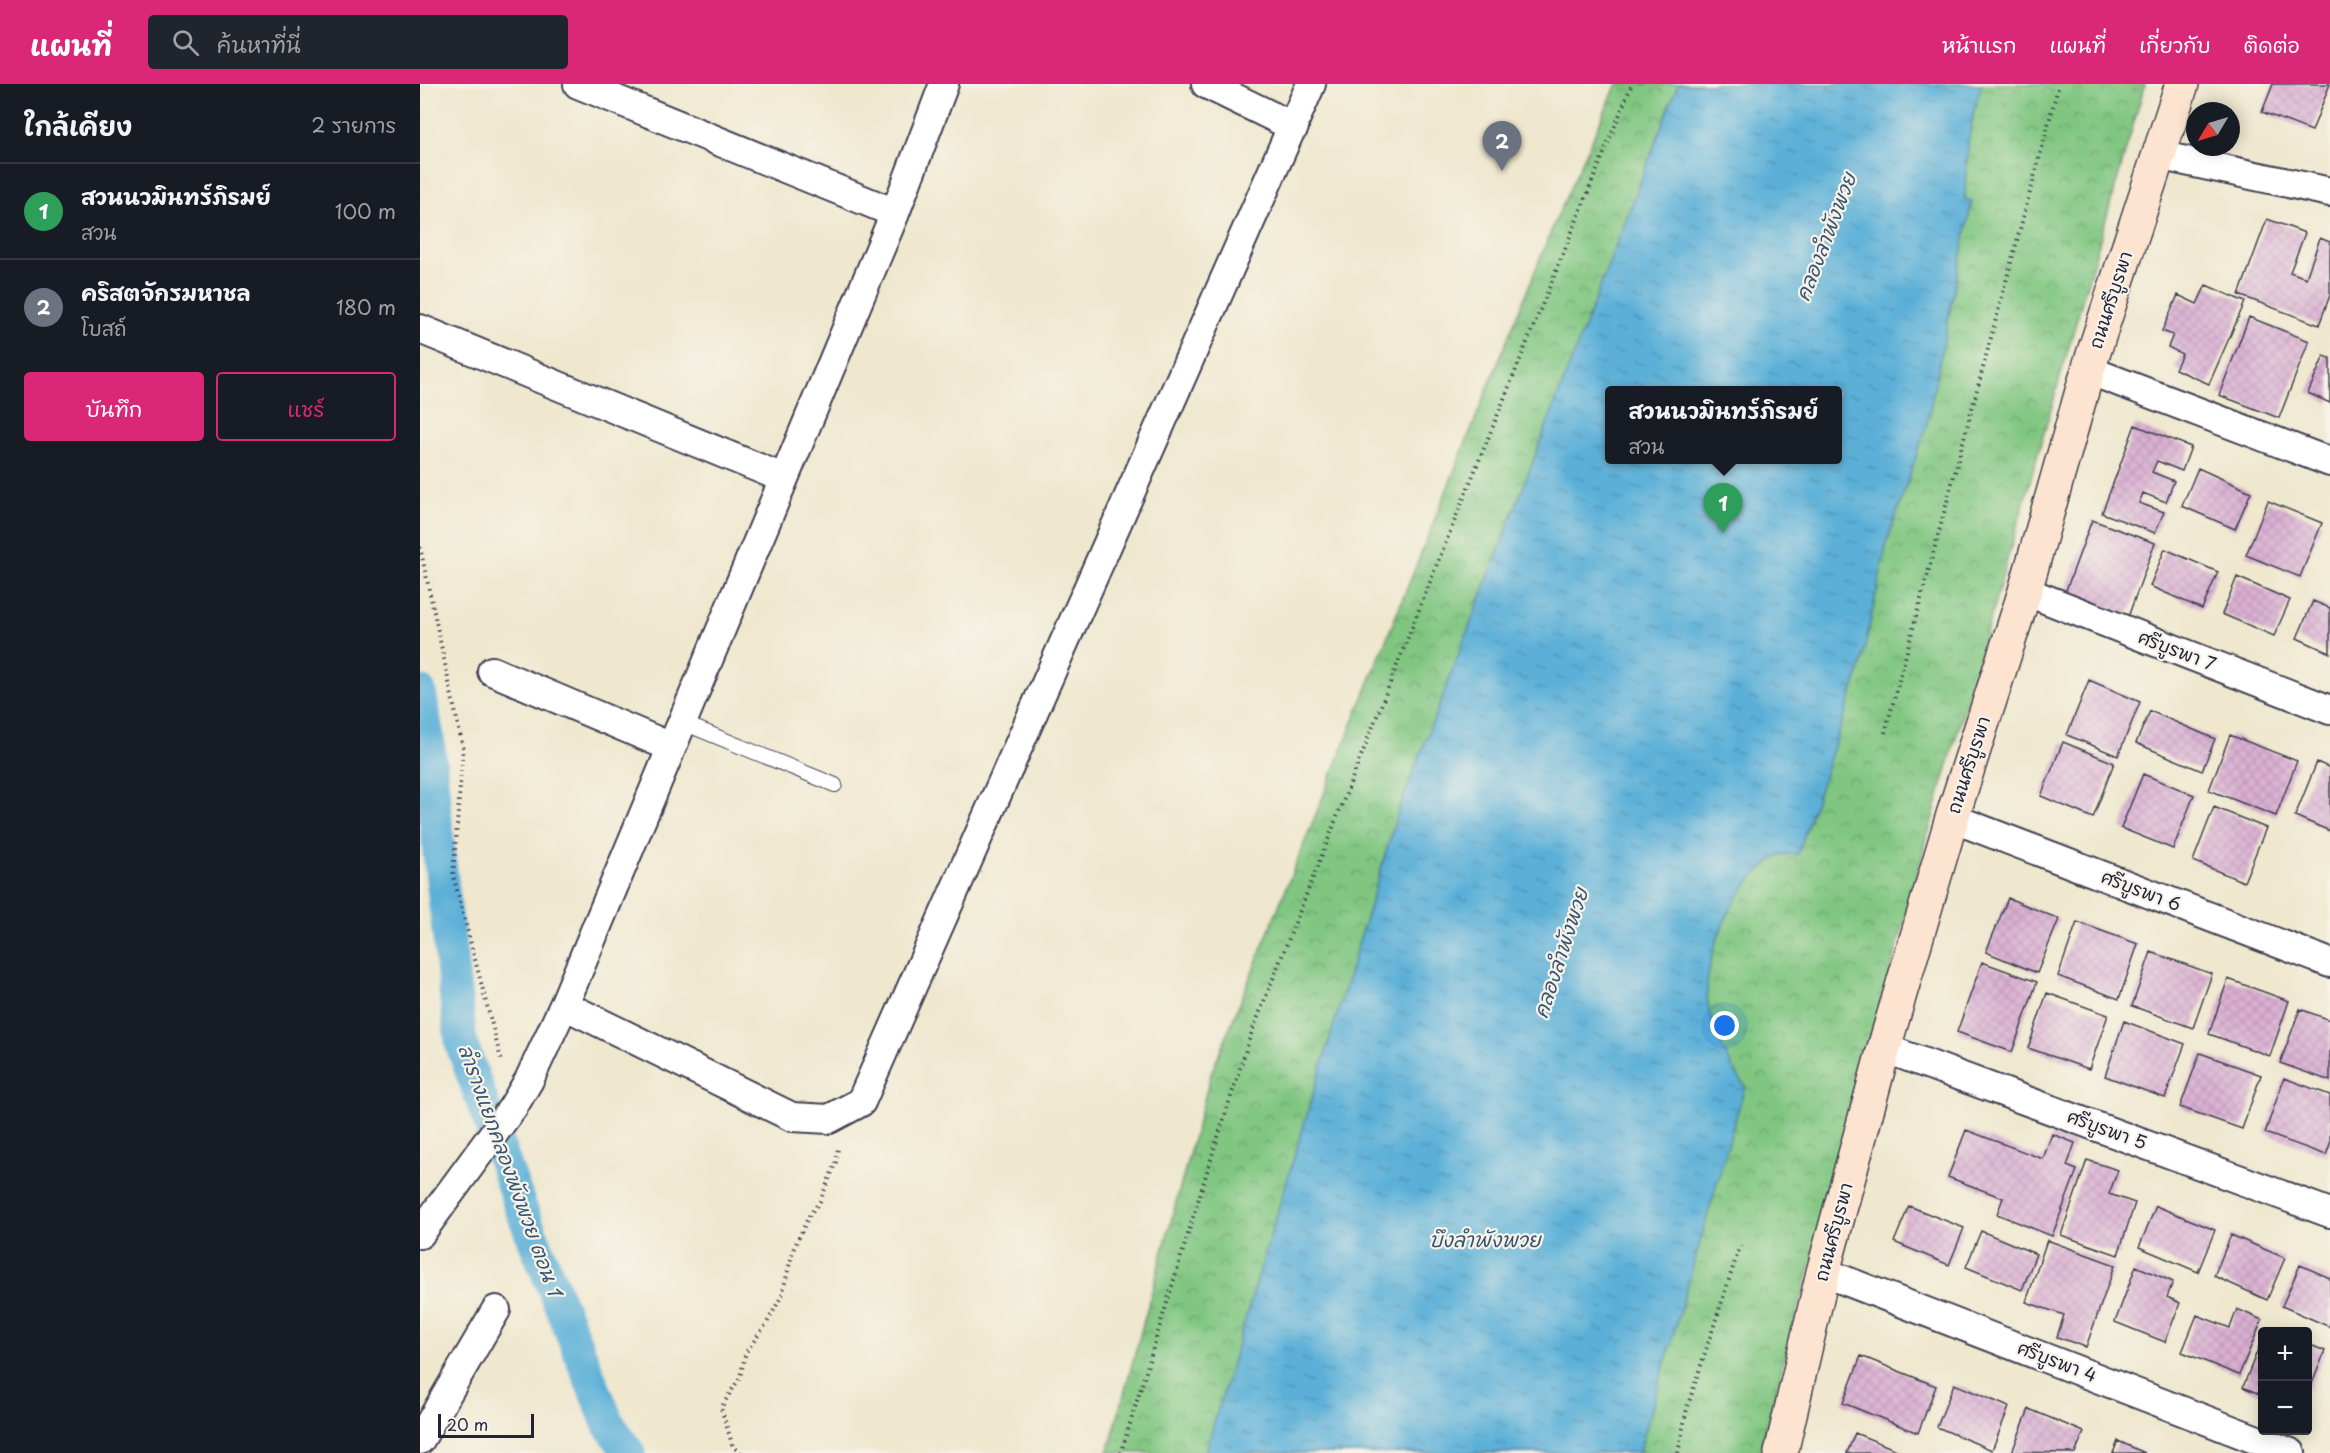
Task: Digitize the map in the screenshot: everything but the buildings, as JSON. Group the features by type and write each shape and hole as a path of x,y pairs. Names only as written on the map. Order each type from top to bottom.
{"street":[{"path":"578,84 895,213"},
{"path":"420,1234 507,1115 529,1080 564,1005 895,213 944,84"},
{"path":"1206,84 1294,127"},
{"path":"564,1005 792,1117 829,1119 861,1102 1294,127 1311,84"},
{"name":"ถนนศรีบูรพา","path":"1781,1453 1823,1272 1884,1048 1952,818 2025,591 2088,370 2182,84"},
{"path":"2158,155 2330,192"},
{"path":"420,329 783,478"},
{"path":"2088,370 2330,462"},
{"name":"ศรีบูรพา 7","path":"2025,591 2330,710"},
{"path":"492,671 676,735"},
{"name":"ศรีบูรพา 6","path":"1952,818 2330,963"},
{"name":"ศรีบูรพา 5","path":"1884,1048 2330,1212"},
{"name":"ศรีบูรพา 4","path":"1823,1272 2291,1453"},
{"path":"420,1439 496,1310"}],"lane":[{"path":"676,735 836,785"}],"path":[{"path":"1121,1453 1250,1037 1439,559 1632,84"},
{"path":"1885,733 2059,84"},
{"path":"420,547 463,748 453,875 507,1115"},
{"path":"741,1453 734,1447 721,1408 740,1377 746,1352 767,1323 782,1295 793,1250 809,1216 820,1201 836,1162"},
{"path":"1678,1453 1687,1408 1740,1246"}],"green space":[{"name":"บึงลำพังพวย","path":"1617,84 2145,84 1930,827 1759,1453 1108,1453 1211,1074 1554,224"}],"water":[{"name":"บึงลำพังพวย","path":"1678,84 1982,84 1971,127 1967,155 1965,199 1972,201 1927,424 1887,542 1861,666 1798,854 1778,856 1753,878 1723,924 1711,959 1707,993 1711,1016 1726,1054 1745,1086 1639,1453 1205,1453 1398,812"}],"waterway":[{"name":"ลำรางแยกคลองพังพวย ตอน 1","path":"420,692 428,738 461,1043 522,1211 608,1423 629,1453"}],"place":[{"name":"คริสตจักรมหาชล","path":"1502,171"},
{"name":"สวนนวมินทร์ภิรมย์","path":"1723,533"}],"water label":[{"name":"คลองลำพังพวย","path":"1826,237"},
{"name":"คลองลำพังพวย","path":"1561,953"}]}
